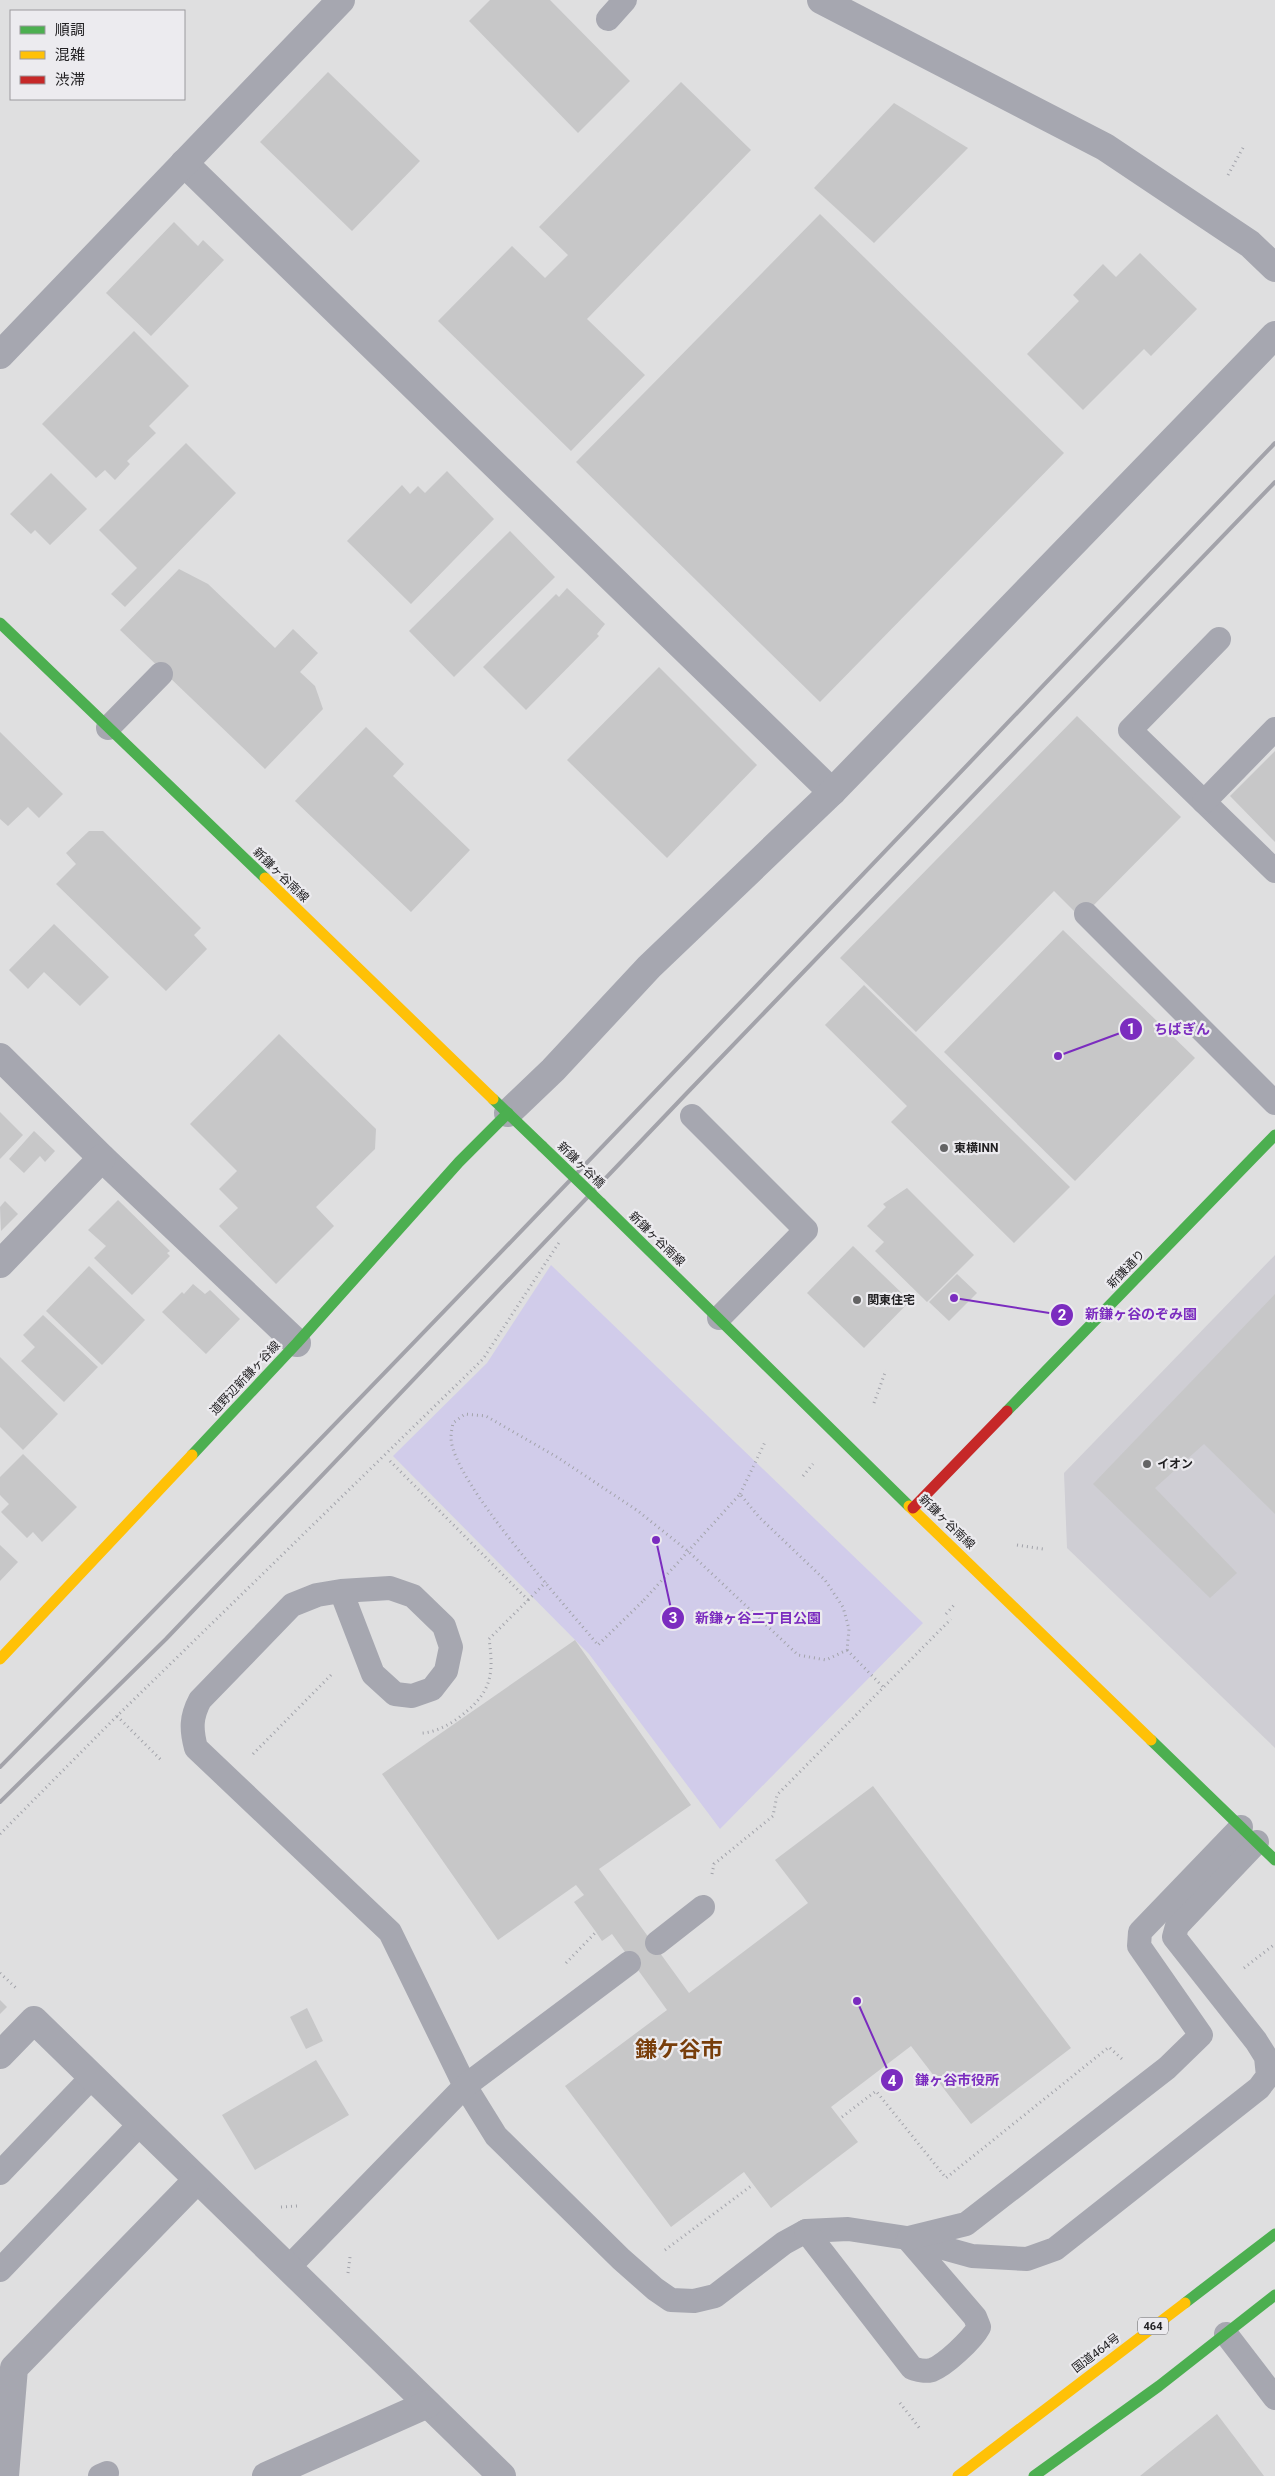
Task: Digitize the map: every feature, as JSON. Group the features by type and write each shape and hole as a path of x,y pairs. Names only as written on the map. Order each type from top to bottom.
{"main road":[{"name":"新鎌ヶ谷南線","path":"0,623 542,1146"},
{"name":"道野辺新鎌ヶ谷線","path":"0,1660 297,1343 458,1162 508,1113"},
{"name":"新鎌通り","path":"913,1508 1275,1135"},
{"name":"新鎌ヶ谷橋","path":"542,1146 601,1203"},
{"name":"新鎌ヶ谷南線","path":"601,1203 1275,1860"},
{"name":"国道464号","path":"958,2476 1275,2234"},
{"path":"1034,2476 1160,2386 1275,2295"}],"street":[{"path":"0,355 341,0"},
{"path":"821,0 1105,147 1250,244 1275,268"},
{"path":"184,163 832,792"},
{"path":"508,1113 553,1070 649,967 832,792 1275,335"},
{"path":"0,1057 102,1158 297,1343"},
{"path":"0,1264 102,1158"},
{"path":"0,2055 34,2020 502,2476"},
{"path":"5,2476 14,2368 197,2180"},
{"path":"266,2476 428,2404"}],"lane":[{"path":"608,19 625,0"},
{"path":"1219,639 1130,730 1275,871"},
{"path":"108,728 161,674"},
{"path":"1204,802 1275,729"},
{"path":"1086,914 1275,1103"},
{"path":"692,1116 806,1230 719,1318"},
{"path":"341,1591 373,1674 395,1694 412,1696 432,1689 446,1670 451,1647 444,1626 413,1596 390,1588 341,1591 317,1595 292,1605 200,1700 192,1717 192,1735 196,1748 390,1932 465,2086 496,2136 622,2259 655,2289 671,2300 694,2301 715,2296 784,2243 806,2231 848,2229 907,2238 972,2256 1026,2259 1039,2256 1055,2249 1259,2088 1268,2076 1266,2057 1256,2040 1174,1937 1177,1926 1249,1834"},
{"path":"907,2238 966,2224 1167,2068 1201,2035 1139,1946 1140,1932 1249,1834"},
{"path":"656,1943 704,1907"},
{"path":"288,2268 465,2086 629,1963"},
{"path":"0,2173 92,2077"},
{"path":"0,2270 140,2124"},
{"path":"806,2231 912,2368 923,2372 933,2369 973,2338 979,2327 975,2317 907,2238"},
{"path":"1226,2334 1275,2398"}],"path":[{"path":"1228,175 1244,146"},
{"path":"0,1834 117,1716 483,1358 560,1241"},
{"path":"874,1403 886,1370"},
{"path":"766,1440 740,1494 689,1552 598,1645 484,1507 463,1473 450,1439 453,1423 465,1414 486,1416 557,1457 638,1511 689,1552 798,1655 826,1660 847,1650"},
{"path":"802,1476 814,1464"},
{"path":"740,1494 759,1517 825,1580 843,1607 848,1628 847,1650 883,1687"},
{"path":"1017,1545 1042,1549"},
{"path":"528,1600 546,1582"},
{"path":"946,1614 956,1602"},
{"path":"704,1907 714,1864 772,1816 777,1795 951,1619"},
{"path":"562,1967 596,1932"},
{"path":"1240,1971 1275,1944"},
{"path":"842,2117 876,2091 946,2178 1109,2047 1125,2062"},
{"path":"664,2251 751,2186"}],"shaded area":[{"path":"1275,1255 1275,1748 1067,1548 1064,1473"},
{"path":"551,1265 923,1623 720,1829 589,1654 393,1456 487,1363"}],"building":[{"path":"490,0 550,0 630,81 578,133 469,21"},
{"path":"328,72 420,161 352,231 260,142"},
{"path":"681,82 751,150 587,319 645,375 571,451 438,321 512,246 545,278 568,255 539,227"},
{"path":"894,103 968,148 874,243 814,188"},
{"path":"820,214 1064,453 820,702 576,462"},
{"path":"174,222 198,246 203,240 224,260 151,336 106,293"},
{"path":"1140,253 1197,309 1151,356 1144,349 1083,410 1027,354 1079,301 1073,295 1103,264 1116,277"},
{"path":"134,331 189,386 149,426 156,433 127,461 130,464 115,480 105,470 96,478 42,424"},
{"path":"186,443 236,493 125,607 111,594 137,568 99,530"},
{"path":"447,471 494,519 411,604 347,541 402,485 410,494 418,486 425,493"},
{"path":"51,473 87,509 50,545 35,530 31,534 10,514"},
{"path":"510,531 555,577 454,677 409,631"},
{"path":"179,569 208,584 275,648 293,629 318,653 300,672 315,686 323,709 265,769 120,630"},
{"path":"567,588 605,624 597,634 599,636 526,710 483,667 556,594 559,597"},
{"path":"659,667 757,765 667,858 567,760"},
{"path":"1077,716 1181,817 1081,918 1054,891 916,1032 840,958"},
{"path":"366,727 404,764 393,776 470,850 411,912 295,801"},
{"path":"0,732 63,794 39,818 28,807 8,826 0,819"},
{"path":"1275,751 1275,842 1230,796"},
{"path":"89,831 103,831 201,928 194,935 207,949 166,991 56,884 76,864 66,853"},
{"path":"54,924 109,977 80,1006 44,972 28,989 9,970"},
{"path":"1063,930 1195,1058 1075,1181 944,1052"},
{"path":"864,985 1070,1187 1014,1243 891,1122 907,1106 825,1025"},
{"path":"279,1034 376,1129 375,1149 316,1207 334,1226 276,1284 219,1226 238,1208 219,1189 237,1171 190,1124"},
{"path":"0,1112 23,1135 0,1159"},
{"path":"34,1131 55,1151 45,1162 40,1156 24,1173 9,1159"},
{"path":"907,1188 974,1255 927,1302 875,1251 884,1242 867,1226 886,1207 883,1204"},
{"path":"118,1200 170,1251 167,1253 170,1256 132,1295 94,1258 106,1246 88,1230"},
{"path":"5,1201 18,1214 1,1231 0,1207"},
{"path":"853,1246 910,1301 864,1348 807,1293"},
{"path":"89,1266 145,1320 102,1365 46,1311"},
{"path":"957,1274 977,1293 949,1321 929,1302"},
{"path":"193,1284 205,1294 210,1290 240,1319 206,1354 162,1312"},
{"name":"イオン","path":"1275,1294 1275,1514 1204,1444 1155,1488 1237,1573 1210,1598 1093,1484"},
{"path":"43,1315 98,1367 64,1402 21,1361 35,1347 23,1335"},
{"path":"0,1357 58,1414 23,1450 0,1427"},
{"path":"23,1454 77,1507 42,1542 33,1532 27,1538 1,1512 9,1504 0,1495 0,1477"},
{"path":"0,1545 18,1562 0,1581"},
{"path":"575,1640 691,1805 599,1869 689,1993 808,1903 775,1860 873,1786 1071,2048 971,2124 911,2046 831,2107 858,2142 771,2208 744,2172 671,2227 565,2086 667,2010 612,1934 602,1941 574,1902 584,1895 576,1885 498,1940 382,1774"},
{"path":"0,2000 7,2007 0,2014"},
{"path":"307,2008 323,2041 306,2049 290,2017"},
{"path":"316,2060 349,2115 255,2170 222,2115"},
{"path":"1217,2414 1264,2476 1140,2476"}],"railway":[{"path":"0,1767 481,1273 1275,443"},
{"path":"0,1802 166,1639 685,1095 1275,482"}],"traffic: fast":[{"path":"0,623 265,878"},
{"path":"493,1099 542,1146"},
{"path":"192,1455 297,1343 459,1162 508,1113"},
{"path":"1007,1411 1275,1135"},
{"path":"542,1146 601,1203"},
{"path":"601,1203 909,1506"},
{"path":"1151,1740 1275,1860"},
{"path":"1185,2303 1275,2234"},
{"path":"1034,2476 1159,2386 1275,2295"}],"traffic: slow":[{"path":"265,878 493,1099"},
{"path":"0,1659 192,1455"},
{"path":"909,1506 1151,1740"},
{"path":"958,2476 1185,2303"}],"traffic: jam":[{"path":"913,1508 1007,1411"}],"place":[{"name":"ちばぎん","path":"1058,1056"},
{"name":"東横INN","path":"944,1148"},
{"name":"新鎌ヶ谷のぞみ園","path":"954,1298"},
{"name":"関東住宅","path":"857,1300"},
{"name":"イオン","path":"1147,1464"},
{"name":"新鎌ヶ谷二丁目公園","path":"656,1540"},
{"name":"鎌ヶ谷市役所","path":"857,2001"}],"district":[{"name":"鎌ケ谷市","path":"679,2049"}]}
